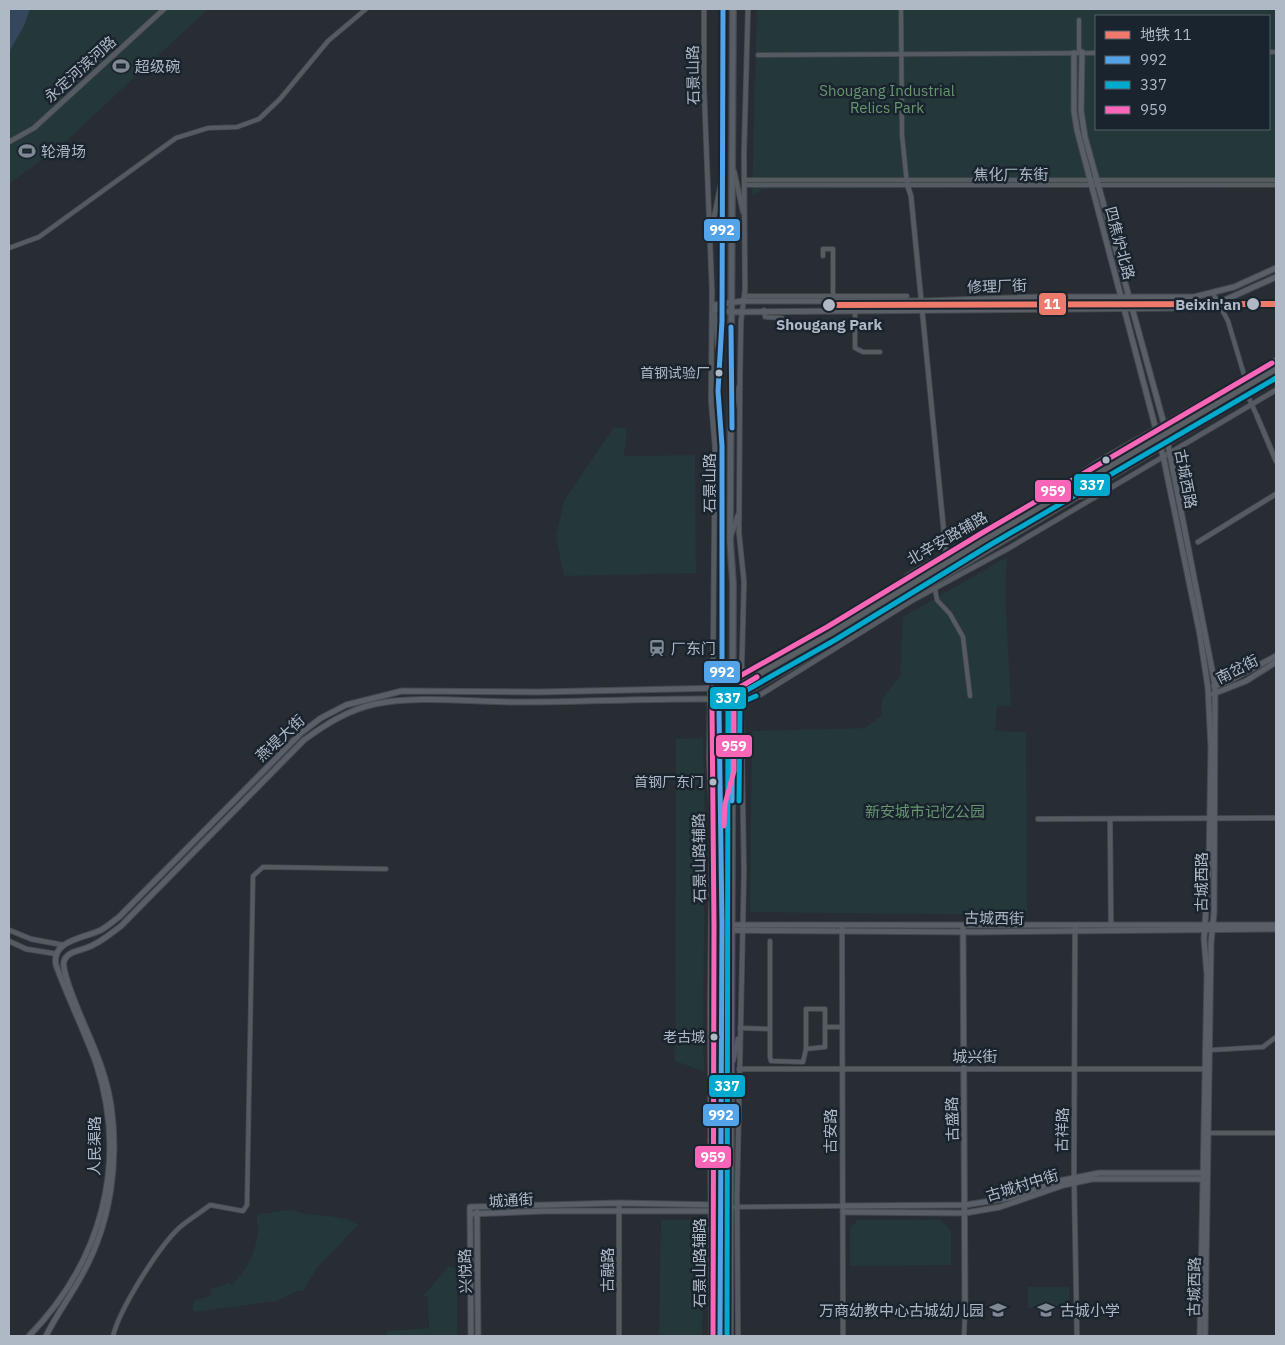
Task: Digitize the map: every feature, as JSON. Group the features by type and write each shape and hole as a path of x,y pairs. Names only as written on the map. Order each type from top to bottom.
{"main road":[{"name":"石景山路","path":"720,1336 722,1126 720,699 722,456 719,350 722,307 723,9"},
{"name":"石景山路","path":"730,1336 729,1076 732,927 733,675 730,540 733,9"},
{"name":"四焦炉北路","path":"1078,53 1081,111 1085,137 1166,434"},
{"name":"四焦炉北路","path":"1078,53 1074,111 1091,184 1158,438"},
{"name":"修理厂街","path":"714,307 722,307 744,298 922,301 1041,297 1172,298 1213,293 1253,280 1276,268"},
{"name":"修理厂街","path":"722,307 731,312 764,310 855,312 1181,308 1218,303 1276,277"},
{"path":"721,688 733,687 743,683 1274,371"},
{"path":"720,699 742,695 1276,378"},
{"name":"古城西路","path":"1166,434 1166,454 1208,688 1211,748 1213,928 1211,1050 1207,1069 1209,1133 1205,1176 1205,1336"},
{"name":"古城西路","path":"1158,438 1161,448 1166,454 1216,694 1212,819 1204,957 1207,975 1207,1069 1200,1336"},
{"name":"南岔街","path":"1208,688 1227,682 1276,656"},
{"name":"南岔街","path":"1208,696 1246,681 1276,662"},
{"name":"燕堤大街","path":"63,945 100,930 119,917 137,901 301,733 321,718 346,705 402,691 539,692 721,688"},
{"name":"燕堤大街","path":"67,956 88,948 122,926 304,740 326,723 352,710 393,701 539,702 720,699"},
{"name":"古城西街","path":"712,928 963,928 976,932 1111,924 1205,928"},
{"name":"古城西街","path":"1213,928 1276,925"},
{"name":"古城西街","path":"1075,927 1276,929"},
{"name":"古盛路","path":"963,928 964,1312"},
{"path":"57,954 63,945"},
{"name":"人民渠路","path":"29,1336 63,1298 87,1254 103,1207 110,1160 107,1112 96,1063 56,965 57,954"},
{"name":"人民渠路","path":"46,1336 85,1270 97,1243 109,1200 113,1171 114,1146 111,1103 96,1052 66,976 64,962 67,956"},
{"path":"711,1140 722,1126"},
{"name":"古城村中街","path":"843,1209 964,1205 1010,1198 1074,1180 1205,1176"},
{"name":"古城村中街","path":"843,1209 965,1213 1020,1202 1074,1180"},
{"name":"城通街","path":"712,1208 619,1203 470,1206 470,1214 545,1211 619,1212 721,1208"},
{"name":"兴悦路","path":"477,1206 478,1336"},
{"name":"兴悦路","path":"470,1214 471,1336"}],"street":[{"name":"永定河滨河路","path":"9,142 34,128 164,9"},
{"path":"9,248 39,237 176,138 208,128 237,127 259,119 280,99 328,41 366,9"},
{"name":"石景山路","path":"704,9 708,207 711,233 712,290 719,350"},
{"path":"738,1336 739,1069 744,872 742,695 744,582 739,510 740,375 744,298 748,9"},
{"path":"901,9 902,135 907,183 911,196 946,554"},
{"path":"1078,53 1079,20"},
{"path":"758,55 1095,52"},
{"path":"732,162 742,209 745,241"},
{"name":"焦化厂东街","path":"1098,184 1276,180"},
{"path":"711,233 721,182"},
{"name":"焦化厂东街","path":"745,182 1276,185"},
{"path":"823,256 823,250 832,250 833,296"},
{"name":"石景山路辅路","path":"712,290 711,400 714,456 713,658 710,688 709,789 712,821 710,1006 712,1336"},
{"path":"1213,293 1223,308 1228,321 1245,378 1274,371"},
{"path":"744,298 908,296"},
{"path":"764,310 766,317 782,318 782,325"},
{"path":"855,312 855,348 862,352 880,352"},
{"name":"北辛安路辅路","path":"733,675 743,672 841,618 998,523 1025,510 1104,458 1276,360"},
{"path":"731,416 738,393 740,375"},
{"path":"742,695 760,695 913,600 1276,390"},
{"path":"1247,394 1276,461"},
{"path":"1077,497 1101,492"},
{"path":"1198,542 1276,494"},
{"path":"1025,510 1056,500"},
{"path":"1057,509 1060,516"},
{"path":"730,540 739,510"},
{"path":"935,589 937,600 950,614 963,637 970,696"},
{"path":"898,602 913,600"},
{"path":"841,618 865,613"},
{"path":"732,805 742,772"},
{"path":"1038,819 1276,818"},
{"path":"1110,819 1111,924"},
{"path":"114,1336 123,1314 160,1250 179,1228 210,1205 243,1211 247,1205 253,876 263,867 386,869"},
{"name":"古祥路","path":"1075,927 1076,1068 1074,1180 1077,1336"},
{"name":"古安路","path":"842,928 843,1336"},
{"path":"9,930 31,939 63,945"},
{"path":"9,941 26,949 57,954"},
{"path":"770,941 771,1061 803,1062 806,1049 806,1009 824,1009 825,1047 806,1049"},
{"path":"825,1027 842,1027"},
{"path":"729,1076 740,1028"},
{"path":"740,1028 770,1029"},
{"path":"1211,1050 1263,1047 1276,1037"},
{"name":"城兴街","path":"739,1069 1207,1069"},
{"path":"1209,1133 1276,1133"},
{"name":"古融路","path":"619,1203 619,1336"},
{"path":"730,1207 843,1209"},
{"path":"964,1312 964,1336"}],"green space":[{"path":"9,9 208,9 66,141 9,184"},
{"name":"Shougang Industrial Relics Park","path":"757,9 1276,9 1276,187 763,189 752,196"},
{"path":"614,427 627,429 624,456 695,455 696,573 564,576 556,536 564,501"},
{"name":"新安城市记忆公园","path":"1007,557 1005,592 1011,706 997,705 995,731 1026,732 1027,915 750,912 752,731 865,728 881,716 882,699 900,676 903,617"},
{"path":"703,738 705,819 703,1050 705,1072 675,1061 676,739"},
{"path":"292,1210 300,1213 333,1216 358,1225 316,1269 303,1291 297,1291 277,1301 193,1312 193,1304 196,1300 211,1296 211,1289 229,1283 231,1286 247,1266 253,1253 259,1228 257,1214"},
{"path":"661,1220 704,1220 702,1336 659,1336"},
{"path":"858,1220 941,1220 951,1232 951,1265 850,1266 850,1228"},
{"path":"449,1266 457,1269 457,1336 387,1336 387,1331 429,1328 428,1297 423,1296"},
{"path":"1028,1287 1069,1287 1069,1308 1028,1308"}],"water":[{"path":"9,9 30,9 24,26 9,52"}],"metro line":[{"name":"11","path":"829,305 1276,304"}],"transit line":[{"name":"992","path":"720,1336 722,925 719,709 722,678 722,446 718,391 722,321 723,9"},
{"name":"992","path":"731,327 732,428"},
{"name":"959","path":"713,1336 714,925 712,709 714,685 719,681 740,676 827,627 982,533 1272,363"},
{"name":"337","path":"727,1336 728,694 747,690 835,640 990,545 1276,378"},
{"name":"992","path":"732,801 733,674"},
{"name":"959","path":"724,826 725,804 734,771 734,694 737,689 757,677"},
{"name":"337","path":"739,801 740,703 756,696"}],"place":[{"name":"超级碗","path":"121,66"},
{"name":"轮滑场","path":"27,151"},
{"name":"Beixin'an","path":"1253,304"},
{"name":"Shougang Park","path":"829,305"},
{"name":"首钢试验厂","path":"719,373"},
{"name":"厂东门","path":"657,648"},
{"name":"首钢厂东门","path":"713,782"},
{"name":"老古城","path":"714,1037"},
{"name":"万商幼教中心古城幼儿园","path":"998,1310"},
{"name":"古城小学","path":"1046,1310"}]}
